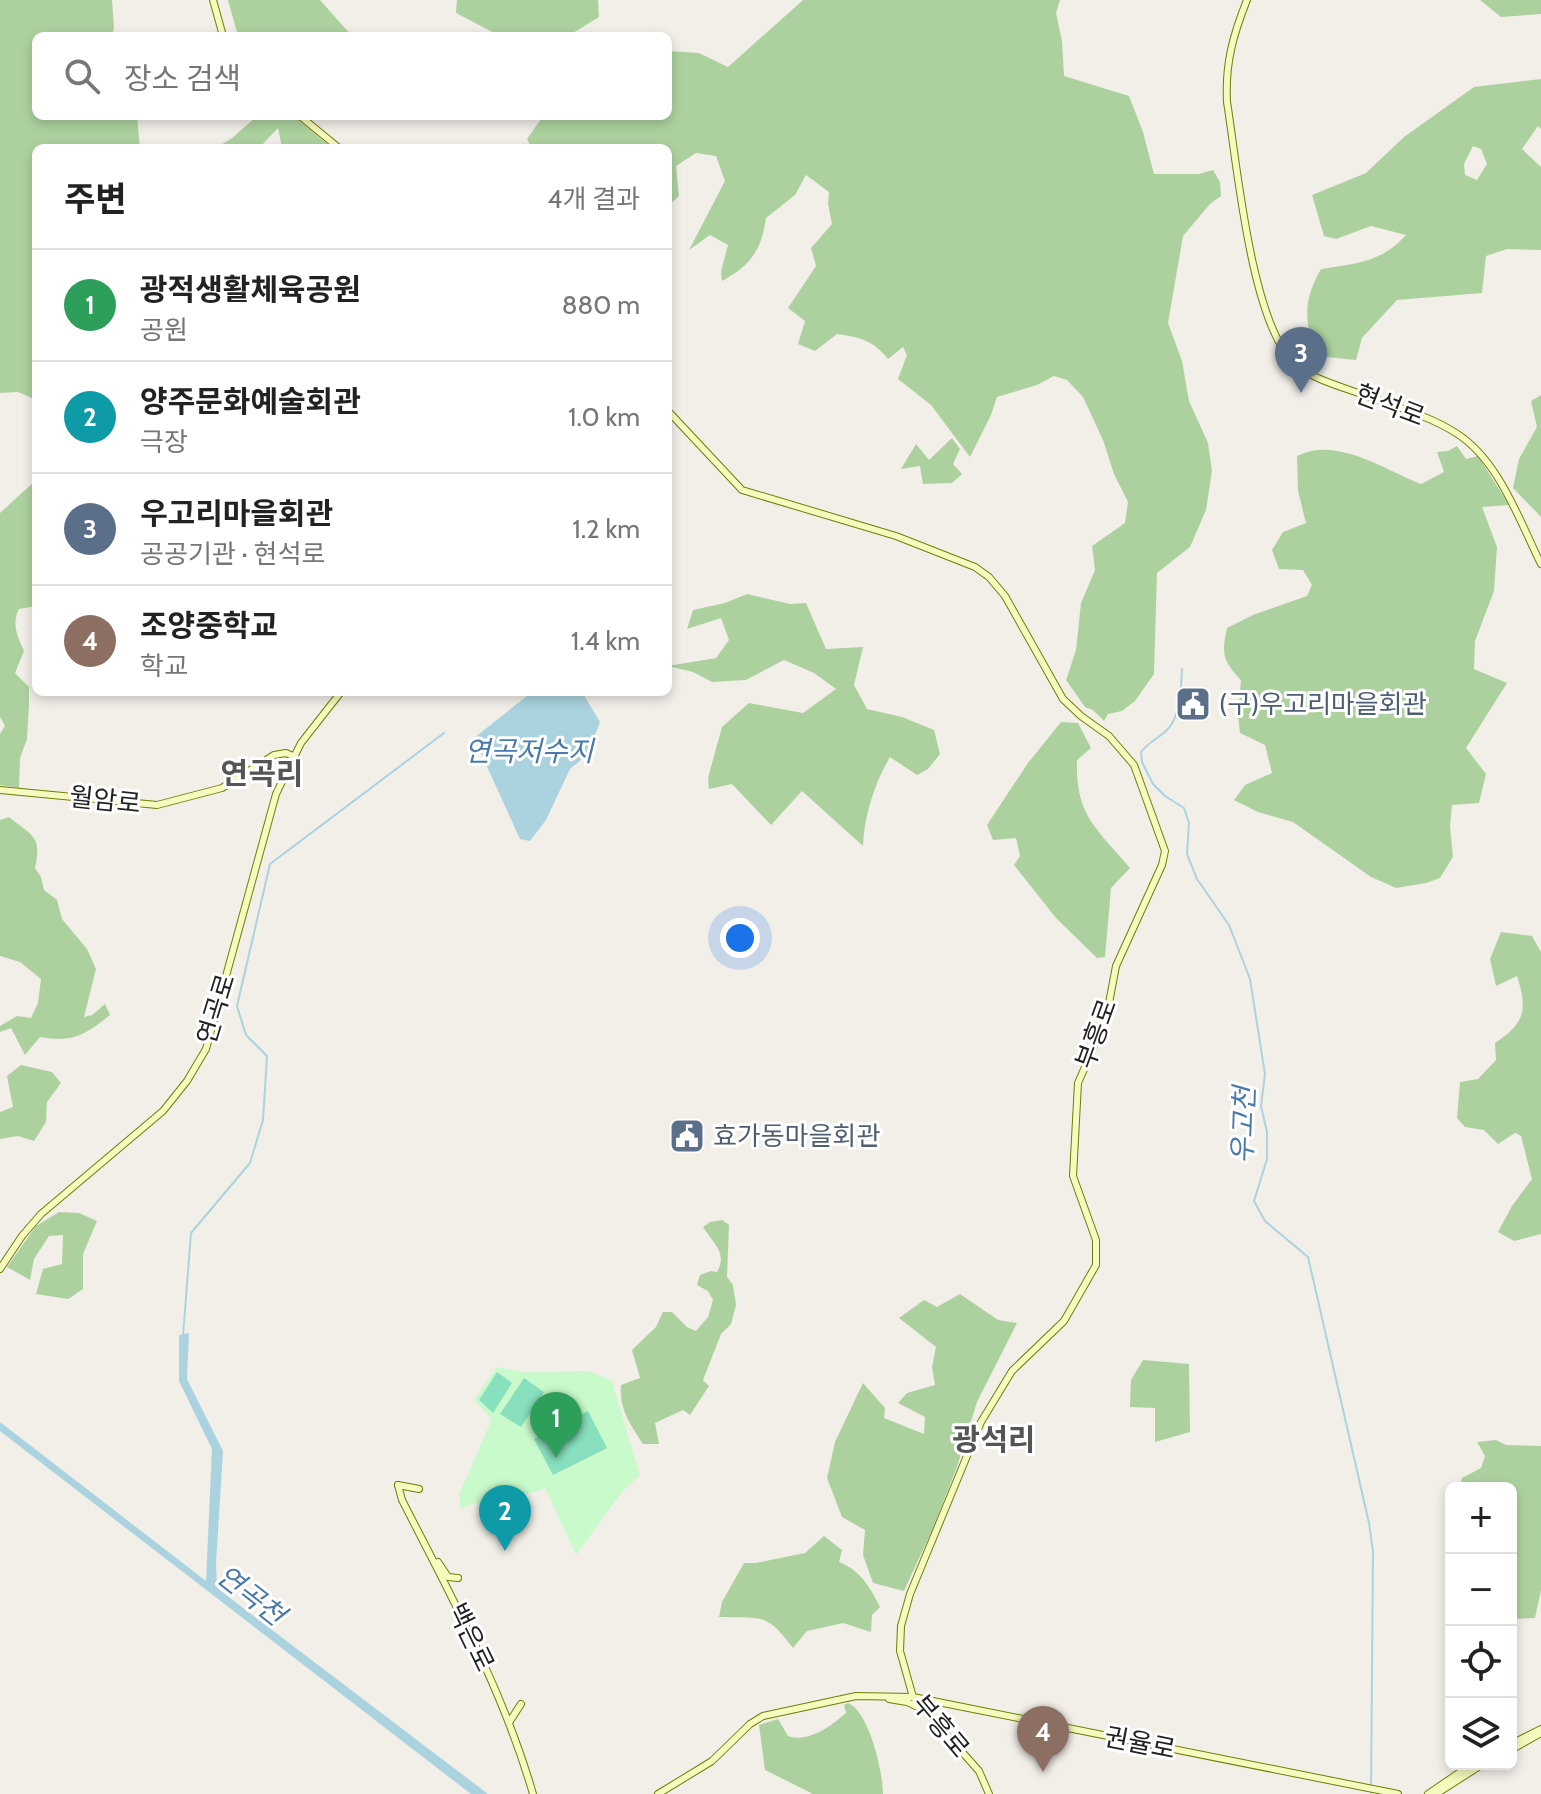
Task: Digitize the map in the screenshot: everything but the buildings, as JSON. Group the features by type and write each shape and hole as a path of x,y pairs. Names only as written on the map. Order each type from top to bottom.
{"street":[{"path":"213,0 222,32"},
{"name":"현석로","path":"1247,0 1231,43 1226,80 1251,248 1269,325 1295,364 1321,378 1459,434 1490,466 1541,564"},
{"path":"305,120 334,144"},
{"name":"부흥로","path":"672,415 742,490 896,536 975,567 989,577 1005,596 1063,699 1109,736 1134,765 1165,851 1162,865 1116,966 1106,1019 1078,1083 1073,1176 1096,1240 1096,1265 1055,1333 1025,1357 1003,1383 970,1444 910,1594 901,1626 899,1639 913,1697 979,1771 989,1794"},
{"name":"연곡로","path":"0,1269 41,1214 163,1111 187,1081 206,1049 220,1006 266,822 293,756 338,696"},
{"name":"월암로","path":"0,790 157,805 222,788 274,755 286,753 293,756"},
{"name":"백은로","path":"419,1489 398,1485 402,1500 510,1721 533,1794"},
{"path":"425,1544 448,1577 458,1578 445,1584 433,1584"},
{"path":"895,1696 905,1686 904,1668"},
{"path":"884,1695 922,1709 933,1701"},
{"name":"권율로","path":"658,1794 712,1761 750,1724 763,1716 856,1696 884,1695 913,1697 1398,1794"},
{"path":"510,1721 521,1704"},
{"path":"1517,1744 1541,1731"},
{"path":"1428,1794 1463,1770"},
{"path":"1436,1794 1474,1770"}],"green space":[{"path":"0,0 112,0 113,32 32,32 32,120 137,120 140,144 32,144 32,398 18,392 0,393"},
{"path":"228,0 320,0 348,32 237,32"},
{"path":"457,0 598,0 599,17 575,32 492,32 456,13"},
{"path":"803,0 1060,0 1056,13 1062,41 1064,76 1129,96 1154,174 1199,174 1213,170 1220,182 1221,196 1210,204 1183,236 1168,323 1182,361 1189,401 1208,443 1212,471 1206,510 1190,547 1157,573 1154,674 1135,701 1122,711 1108,714 1104,721 1085,707 1066,680 1076,650 1081,603 1095,570 1092,546 1125,523 1128,502 1083,397 1067,380 1054,376 1037,385 997,397 970,457 931,405 898,379 907,355 903,347 888,359 872,344 845,335 837,334 815,351 798,344 805,321 788,308 816,266 811,248 832,224 829,192 806,175 795,195 766,218 753,256 722,281 721,271 728,245 710,235 689,250 725,181 716,156 696,153 676,166 679,196 672,202 672,144 530,144 527,139 540,120 672,120 672,51 699,53 728,67"},
{"path":"1480,0 1541,0 1541,14 1501,17"},
{"path":"1541,79 1541,129 1538,126 1522,149 1541,167 1541,250 1507,249 1486,256 1482,293 1397,300 1362,338 1356,360 1316,356 1307,312 1321,269 1378,256 1406,235 1371,226 1336,239 1324,236 1312,195 1366,173 1404,137 1474,87","holes":["1473,146 1481,149 1487,164 1477,180 1465,175 1464,164"]},
{"path":"252,120 299,120 327,144 281,144 278,128 263,144 222,144"},
{"path":"1541,395 1541,517 1513,488 1519,459 1537,427 1531,401"},
{"path":"952,438 960,449 953,464 962,474 952,483 923,484 920,466 901,469 916,444 929,460"},
{"path":"1457,446 1466,459 1478,456 1509,505 1482,507 1497,547 1494,591 1475,641 1474,669 1507,683 1466,748 1486,774 1479,803 1452,805 1450,826 1453,857 1440,878 1396,888 1371,877 1293,822 1258,812 1234,800 1245,785 1272,773 1265,745 1240,733 1241,680 1225,657 1225,637 1227,628 1253,615 1307,596 1312,585 1303,570 1279,569 1272,550 1283,532 1306,523 1298,491 1297,456 1312,451 1343,452 1421,484 1444,472 1437,452"},
{"path":"32,484 32,607 19,609 16,620 16,630 24,651 15,673 29,687 27,739 20,758 19,788 0,785 0,734 5,726 0,717 0,513"},
{"path":"747,594 790,604 806,603 826,649 863,647 854,685 867,709 902,717 934,730 940,754 928,769 917,775 890,757 871,800 863,846 802,791 771,825 732,784 709,789 708,778 722,727 749,703 803,713 836,689 814,673 784,660 746,680 712,682 693,672 672,667 716,658 729,640 721,618 687,629 693,610"},
{"path":"1061,722 1078,723 1091,748 1077,760 1077,779 1084,808 1098,831 1130,868 1111,888 1105,957 1097,958 1056,918 1014,865 1020,856 1016,838 993,840 987,825 1028,763"},
{"path":"9,817 34,838 37,849 35,868 44,890 57,900 62,919 87,949 96,969 84,1017 92,1015 105,1004 110,1015 78,1036 61,1039 40,1037 25,1055 11,1028 0,1032 0,1026 17,1016 31,1018 38,1003 41,979 20,962 0,956 0,820"},
{"path":"1501,932 1532,936 1541,952 1541,1234 1514,1241 1498,1232 1532,1179 1521,1136 1515,1133 1498,1144 1484,1130 1465,1127 1457,1118 1460,1082 1478,1079 1496,1060 1495,1043 1513,1029 1523,1007 1517,976 1496,986 1490,959"},
{"path":"21,1065 52,1072 61,1083 47,1102 46,1122 34,1141 18,1136 0,1139 0,1112 13,1107 7,1076"},
{"path":"59,1212 79,1213 97,1221 83,1254 83,1289 68,1299 36,1294 43,1269 62,1264 63,1235 49,1236 34,1259 30,1280 7,1267 36,1226"},
{"path":"722,1220 729,1225 727,1277 733,1285 736,1305 731,1324 721,1334 703,1380 709,1386 690,1415 683,1410 655,1423 659,1444 643,1444 626,1416 621,1394 621,1385 640,1378 632,1350 656,1327 663,1312 672,1312 687,1327 696,1331 708,1317 713,1300 708,1291 697,1285 700,1275 717,1272 721,1259 718,1248 703,1227"},
{"path":"960,1294 998,1320 1017,1323 977,1402 957,1467 904,1591 873,1583 863,1555 865,1530 842,1517 827,1478 835,1442 863,1383 885,1408 884,1418 924,1434 925,1417 898,1403 907,1393 935,1385 932,1367 936,1347 899,1318 924,1300 937,1307"},
{"path":"1143,1360 1189,1364 1190,1432 1155,1442 1155,1408 1130,1407 1131,1380"},
{"path":"497,1367 523,1372 589,1371 612,1381 640,1475 622,1492 576,1555 545,1488 481,1510 476,1502 461,1509 459,1495 492,1419 474,1400"},
{"path":"497,1372 512,1383 493,1413 479,1400"},
{"path":"524,1378 544,1392 521,1427 500,1414"},
{"path":"588,1411 607,1448 553,1475 534,1439"},
{"path":"1496,1440 1506,1445 1541,1446 1541,1590 1535,1618 1517,1619 1517,1482 1461,1482 1462,1478 1481,1468 1485,1456 1477,1442"},
{"path":"824,1536 842,1550 839,1562 864,1580 880,1607 872,1615 871,1632 843,1623 807,1631 793,1648 776,1628 762,1619 719,1617 722,1602 744,1563 805,1553"},
{"path":"848,1703 856,1708 868,1730 883,1794 813,1794 765,1770 759,1725 778,1719 788,1736 804,1737 834,1723 846,1713 844,1705"}],"water":[{"name":"연곡저수지","path":"527,696 584,696 600,722 588,754 570,769 546,820 530,841 520,839 474,738"},
{"path":"189,1333 187,1379 223,1451 217,1588 488,1794 471,1794 0,1431 0,1422 206,1581 212,1449 179,1381 179,1335"}],"waterway":[{"name":"우고천","path":"1182,669 1175,718 1166,731 1141,752 1142,762 1153,784 1184,808 1189,823 1187,854 1197,879 1229,925 1250,979 1265,1074 1261,1106 1267,1132 1267,1159 1254,1201 1265,1221 1308,1257 1369,1523 1373,1552 1371,1794"},
{"path":"183,1336 191,1233 250,1163 263,1120 267,1056 246,1035 237,1006 270,864 444,733"}],"place":[{"name":"우고리마을회관","path":"1301,393"},
{"name":"(구)우고리마을회관","path":"1193,704"},
{"name":"효가동마을회관","path":"687,1136"},
{"name":"광적생활체육공원","path":"556,1458"},
{"name":"양주문화예술회관","path":"505,1551"},
{"name":"조양중학교","path":"1043,1772"}],"district":[{"name":"연곡리","path":"262,774"},
{"name":"광석리","path":"994,1440"}],"water label":[{"name":"연곡천","path":"251,1595"}]}
